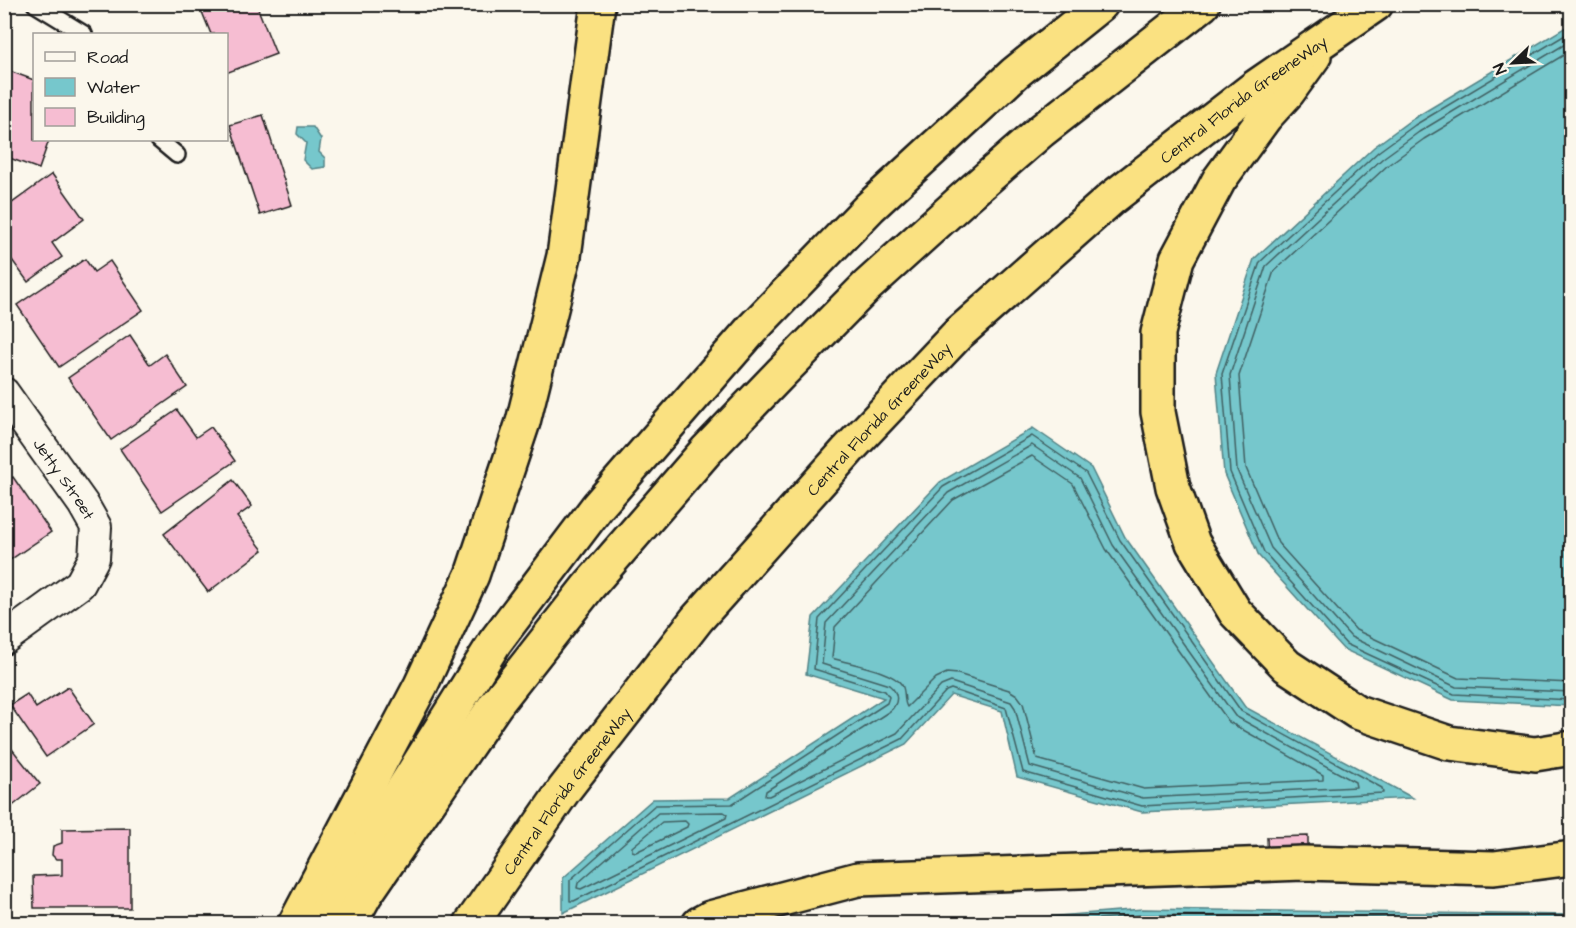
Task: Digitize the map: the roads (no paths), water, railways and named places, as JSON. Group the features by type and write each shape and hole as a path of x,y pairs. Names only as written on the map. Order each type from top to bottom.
{"highway":[{"path":"295,924 421,685 472,575 523,422 564,256 598,4"},
{"path":"319,924 495,642 598,506 752,329 870,207 1015,73 1101,4"},
{"path":"349,924 365,895 496,704 588,587 706,451 867,286 962,200 1041,131 1203,4"},
{"name":"Central Florida GreeneWay","path":"471,924 564,790 697,619 848,450 958,334 1112,198 1254,88 1376,4"},
{"path":"1329,35 1219,180 1177,259 1158,333 1158,412 1173,487 1193,543 1235,612 1287,666 1357,712 1449,743 1535,754 1572,748"},
{"path":"699,924 710,918 858,879 1303,863 1494,868 1572,858"}],"street":[{"name":"Jetty Street","path":"4,393 83,504 96,526 94,558 80,584 4,639"}],"lane":[{"path":"35,4 82,33"},
{"path":"160,141 177,155"}],"water":[{"path":"1571,24 1571,706 1453,700 1343,649 1259,556 1224,474 1216,373 1254,259 1374,147 1411,120"},
{"path":"298,127 313,127 321,139 319,152 325,158 325,167 312,169 303,160 306,143 297,134"},
{"path":"1033,428 1091,468 1125,537 1245,707 1413,798 1142,812 1017,777 1002,711 951,695 906,744 563,913 563,878 653,799 730,798 884,698 806,674 813,617 940,482"},
{"path":"1143,909 1571,915 1572,923 971,923"}]}
